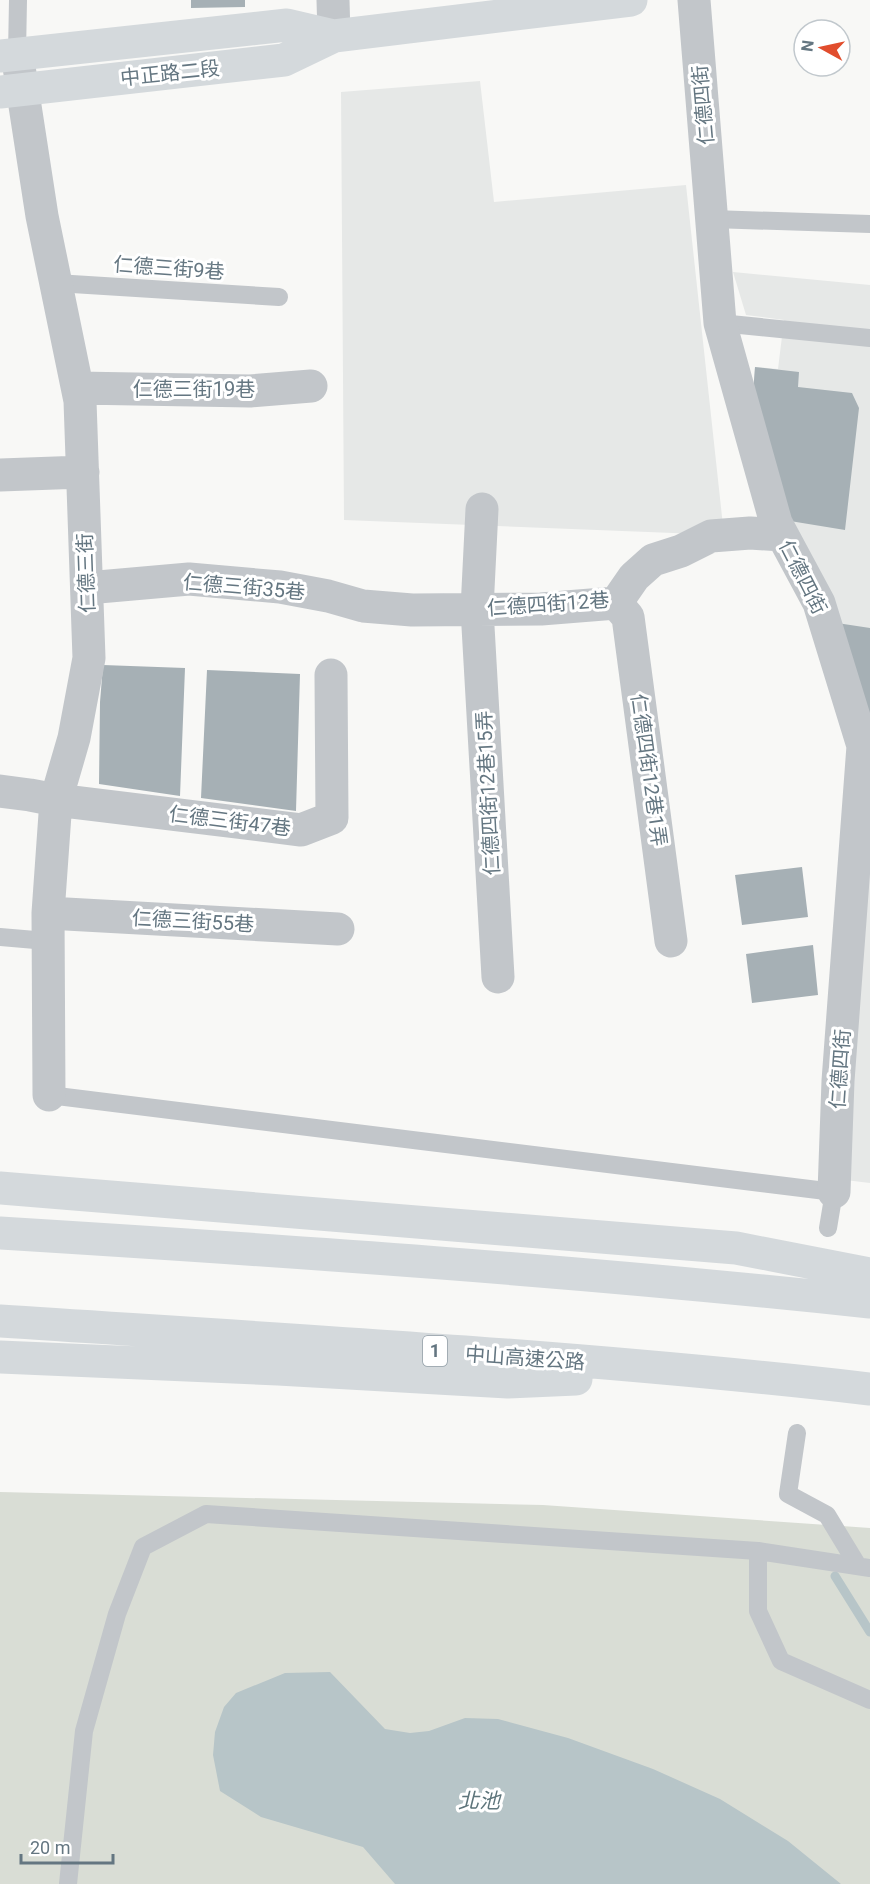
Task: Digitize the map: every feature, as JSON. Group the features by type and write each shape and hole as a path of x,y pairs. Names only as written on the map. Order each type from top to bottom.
{"main road":[{"name":"中正路二段","path":"12,90 284,60 334,36 631,0"},
{"name":"中正路二段","path":"9,55 287,25 334,36"},
{"path":"0,1188 736,1248 870,1274"},
{"path":"0,1233 289,1251 736,1288 870,1302"},
{"name":"中山高速公路","path":"0,1321 727,1373 870,1389"},
{"path":"0,1357 278,1368 508,1383 727,1373"}],"street":[{"path":"333,0 334,36"},
{"name":"仁德四街","path":"694,0 720,323 776,523 819,603 864,746 838,1081 834,1192"},
{"name":"仁德三街","path":"9,55 12,90 42,216 78,388 83,472 89,658 74,738 56,800 48,927 49,1095"},
{"name":"仁德三街19巷","path":"78,388 250,391 311,386"},
{"path":"0,475 83,472"},
{"name":"仁德四街12巷15弄","path":"482,509 477,609 498,977"},
{"name":"仁德四街12巷","path":"328,596 363,606 412,610 541,609 616,603 634,577 653,560 711,536 750,533 782,535"},
{"name":"仁德三街35巷","path":"87,588 189,579 280,588 328,596"},
{"name":"仁德四街12巷1弄","path":"616,603 628,617 671,941"},
{"name":"仁德三街47巷","path":"56,800 301,830 332,818 331,675"},
{"path":"0,791 56,800"},
{"name":"仁德三街55巷","path":"48,927 338,929"}],"lane":[{"path":"9,55 18,0"},
{"path":"712,219 870,224"},
{"name":"仁德三街9巷","path":"56,283 279,297"},
{"path":"720,323 870,338"},
{"path":"0,937 48,927"},
{"path":"49,1095 834,1192 828,1228"},
{"path":"797,1433 788,1494 827,1515 864,1567"},
{"path":"68,1884 84,1731 117,1614 143,1546 206,1514 758,1551 864,1567"},
{"path":"758,1551 758,1611 781,1661 870,1700"}],"shaded area":[{"path":"480,81 494,202 686,185 724,535 344,520 341,92"},
{"path":"733,272 870,285 870,744 784,520 753,393 755,367 778,369 784,320 746,315"},
{"path":"870,840 870,1183 845,1180"},
{"path":"0,1492 543,1505 870,1528 870,1884 0,1884"}],"water":[{"name":"北池","path":"330,1672 385,1729 410,1733 429,1731 465,1718 498,1719 568,1738 653,1769 720,1799 788,1841 841,1884 395,1884 363,1847 261,1817 220,1791 213,1755 215,1732 224,1707 236,1693 285,1673"}],"building":[{"path":"191,0 245,0 245,7 191,8"},
{"path":"755,367 799,372 798,387 852,393 859,408 845,530 784,520 753,393"},
{"path":"837,623 870,628 870,744"},
{"path":"103,665 185,668 180,796 99,784"},
{"path":"207,670 300,674 296,811 201,798"},
{"path":"802,867 808,917 742,925 735,875"},
{"path":"813,945 818,995 752,1003 746,954"}],"waterway":[{"path":"835,1576 870,1632"}]}
